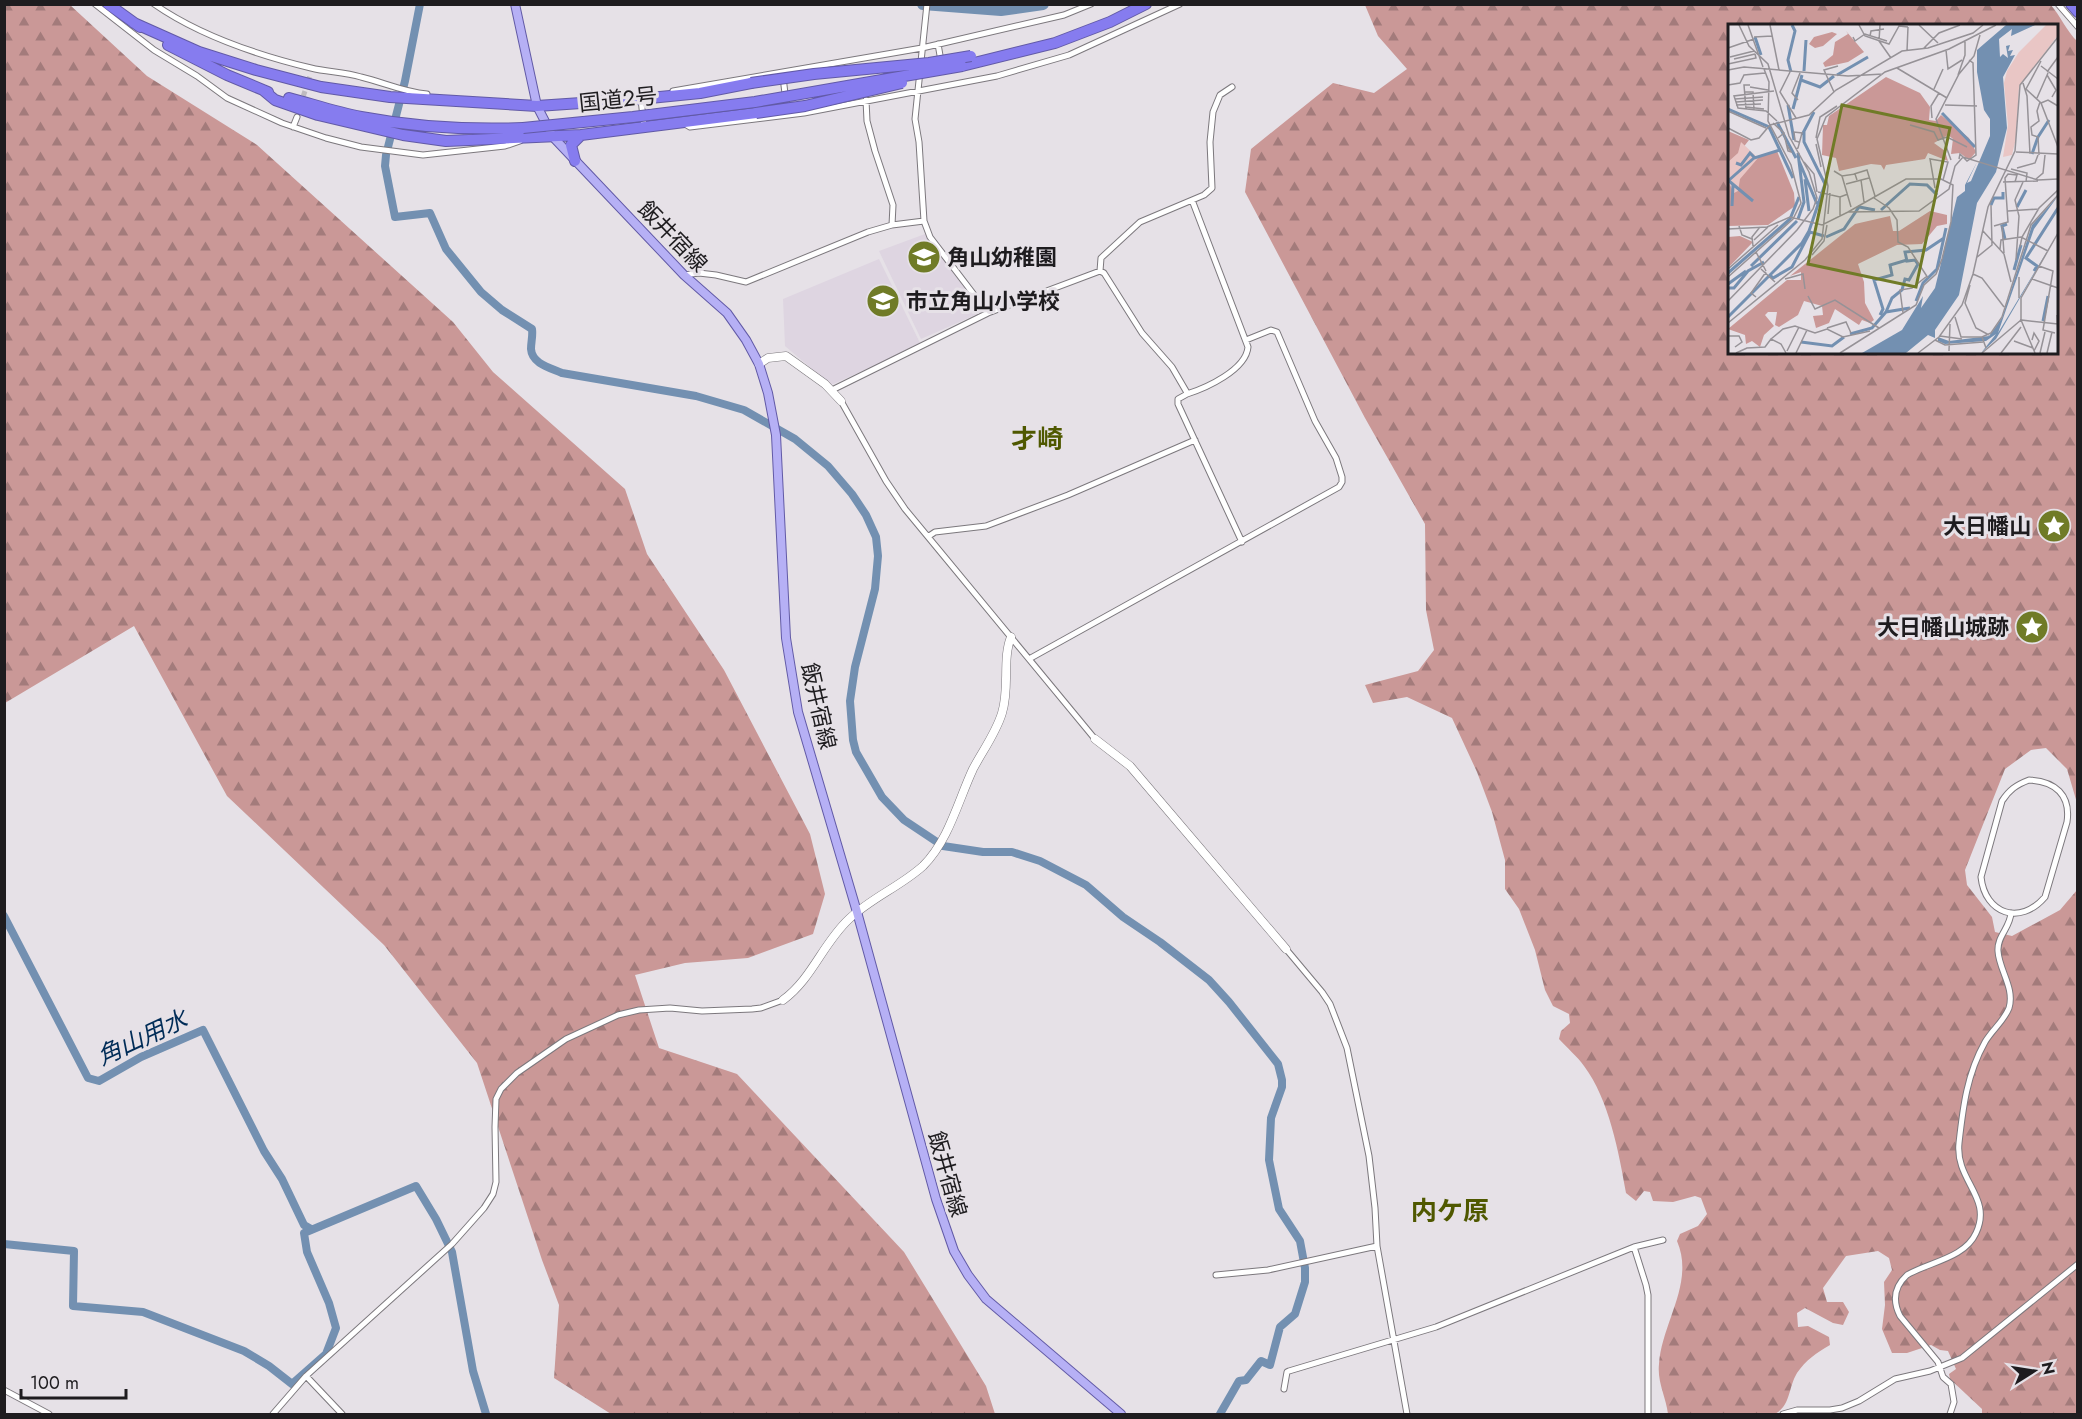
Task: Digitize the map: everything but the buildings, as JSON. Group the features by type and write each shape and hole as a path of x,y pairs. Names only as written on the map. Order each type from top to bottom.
{"highway":[{"name":"国道2号","path":"108,4 134,23 199,61 263,90 384,126 406,124 465,129 523,128 633,117 755,102 969,62"},
{"path":"384,126 404,135 446,141 468,141 580,135 756,113 859,94 944,74 969,62 1038,41 1055,43 1110,22 1146,4"},
{"path":"2071,4 2078,12"},
{"path":"134,23 199,52 321,87 390,92 468,103 537,106 640,99 700,93 814,74 929,63 969,62"},
{"path":"575,161 571,145 580,135"}],"main road":[{"name":"飯井宿線","path":"515,4 537,106 553,137 684,275 727,314 746,340 759,364 768,393 776,435 786,626 798,712 857,912 936,1199 954,1251 986,1299 1121,1414"}],"street":[{"path":"95,4 154,50 227,98 326,138 381,150 423,155 505,146 538,136"},
{"path":"154,4 200,30 235,45 312,69 358,76 390,92"},
{"path":"927,4 915,119 919,142 924,221 930,237 988,313"},
{"path":"644,126 640,99 691,87 922,48 1056,17 1091,4"},
{"path":"683,121 690,127 788,115 971,83 1069,55 1137,21 1180,4"},
{"path":"2058,4 2078,27"},
{"path":"938,44 946,86"},
{"path":"860,60 867,121 893,205 892,225"},
{"path":"310,76 312,69"},
{"path":"782,73 788,115"},
{"path":"1100,271 1101,258 1140,222 1192,201 1212,188 1209,142 1212,120 1220,95 1232,87"},
{"path":"294,127 297,117"},
{"path":"1192,201 1246,340 1248,354 1240,363 1205,388 1178,399 1178,404 1242,542"},
{"path":"684,275 699,273 746,282 850,239 892,225 924,221"},
{"path":"832,390 988,313 1100,271"},
{"path":"1100,271 1104,273 1142,333 1172,367 1187,394"},
{"path":"1029,659 1339,487 1342,482 1332,449 1315,421 1277,332 1271,330 1246,340"},
{"path":"759,364 768,358 786,356 832,390 841,400 886,481 905,509 1095,739 1130,766 1330,1004 1347,1048 1369,1156 1377,1246 1407,1414"},
{"path":"929,536 935,532 986,526 1068,495 1195,440"},
{"path":"273,1414 306,1376 452,1244 484,1208 493,1194 496,1182 496,1099 501,1089 517,1073 566,1039 618,1015 639,1010 670,1008 702,1011 752,1009 783,1000 807,976 834,934 857,912 922,866 949,827 973,770 1002,715 1008,684 1007,645 1011,637"},
{"path":"2029,780 2040,781 2051,784 2060,791 2066,801 2067,822 2045,897 2038,906 2028,911 2011,913 1995,907 1987,899 1982,889 1983,866 2002,801 2018,784 2029,780"},
{"path":"1950,1414 1954,1402 1951,1384 1899,1316 1896,1310 1895,1294 1907,1275 1963,1250 1975,1237 1980,1223 1980,1202 1964,1174 1959,1148 1964,1102 1974,1063 2009,1007 2009,989 1998,947 2000,936 2007,929 2011,913"},
{"path":"1284,1389 1289,1371 1436,1327 1634,1247 1663,1240"},
{"path":"1216,1275 1268,1270 1377,1246"},
{"path":"1634,1247 1648,1295 1648,1414"},
{"path":"1783,1414 1797,1410 1842,1408 1859,1401 1895,1379 1941,1368 1962,1358 2078,1264"},
{"path":"306,1376 342,1414"},
{"path":"4,1390 49,1414"}],"shaded area":[{"path":"925,234 982,312 921,339 879,251"},
{"path":"879,259 921,345 831,385 785,346 783,299"}],"green space":[{"path":"2050,4 2078,42 2077,803 2067,769 2046,748 2031,750 2005,769 1965,870 1967,885 1992,917 1995,932 2012,936 2060,910 2077,890 2077,1414 1982,1414 1982,1409 1950,1379 1949,1374 1956,1369 1948,1351 1931,1345 1907,1353 1892,1353 1882,1329 1885,1305 1884,1282 1892,1270 1889,1258 1878,1251 1846,1256 1823,1288 1827,1302 1843,1302 1849,1312 1843,1325 1833,1323 1805,1308 1797,1313 1798,1327 1808,1326 1829,1337 1830,1345 1800,1368 1787,1401 1775,1414 1668,1414 1659,1377 1659,1364 1661,1348 1680,1287 1682,1257 1677,1241 1680,1234 1698,1226 1707,1214 1701,1198 1695,1196 1673,1202 1653,1201 1650,1192 1644,1191 1636,1201 1626,1193 1612,1127 1600,1094 1584,1066 1559,1039 1561,1031 1570,1023 1569,1014 1553,1006 1545,990 1535,950 1519,909 1505,889 1505,860 1492,812 1477,772 1452,718 1407,697 1373,703 1365,685 1418,671 1434,650 1426,610 1425,524 1365,418 1245,192 1251,149 1333,83 1374,93 1407,69 1378,36 1365,5"},
{"path":"5,5 70,5 147,76 257,145 453,322 493,372 625,489 647,554 724,670 810,834 825,894 813,934 748,958 685,963 635,975 659,1048 737,1074 904,1252 986,1386 995,1414 611,1414 554,1378 559,1305 477,1063 384,945 227,796 134,626 5,703"}],"waterway":[{"path":"388,147 405,81 420,4"},
{"path":"923,4 1001,10 1043,4"},
{"path":"386,155 385,166 395,217 430,213 446,249 481,292 502,310 532,329 531,349 538,362 562,373 696,396 744,410 795,439 828,466 852,494 866,515 876,537 878,556 875,589 855,667 850,701 856,752 882,797 904,820 943,846 983,852 1012,852 1040,861 1086,885 1123,917 1209,980 1278,1064 1282,1087 1271,1118 1269,1160 1279,1209 1300,1241 1305,1282 1295,1314 1280,1327 1270,1365 1261,1361 1246,1380 1239,1381 1220,1414"},
{"name":"角山用水","path":"4,916 88,1078 99,1081 141,1057 203,1030 304,1225 311,1229"},
{"path":"4,1244 74,1251 73,1306 143,1312 244,1351 269,1366 292,1384 326,1354 336,1328 329,1303 307,1252 304,1233 416,1186 452,1252 473,1371 486,1414"}],"tunnel":[{"path":"301,103 310,76"}],"place":[{"name":"角山幼稚園","path":"924,257"},
{"name":"市立角山小学校","path":"883,301"},
{"name":"大日幡山","path":"2054,526"},
{"name":"大日幡山城跡","path":"2032,627"}],"district":[{"name":"才崎","path":"1037,439"},
{"name":"内ケ原","path":"1450,1211"}]}
